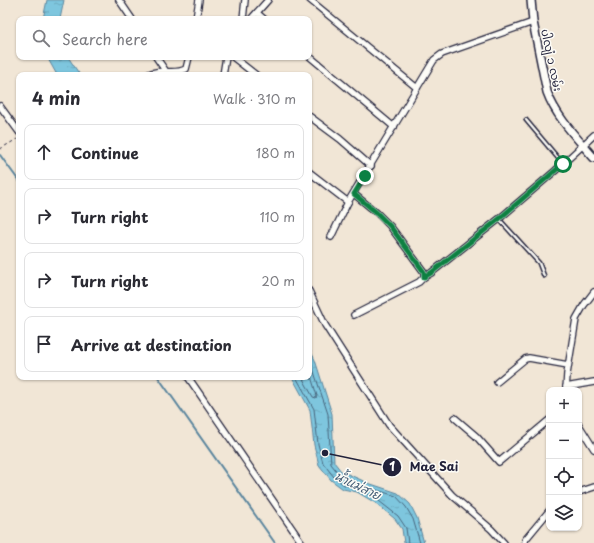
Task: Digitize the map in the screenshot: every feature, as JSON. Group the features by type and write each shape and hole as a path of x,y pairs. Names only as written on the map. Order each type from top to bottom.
{"street":[{"path":"119,0 130,16"},
{"path":"196,16 199,0"},
{"path":"242,16 245,0"},
{"path":"254,16 268,0"},
{"path":"310,0 417,88"},
{"name":"ပါလျံ ၁ လမ်း","path":"531,0 533,22 547,92 551,103 583,146 594,158"},
{"path":"257,13 260,16"},
{"path":"331,237 348,202 371,166 431,63 442,54 533,22"},
{"path":"312,59 394,127"},
{"path":"158,60 166,72"},
{"path":"175,72 186,69 188,60"},
{"path":"224,72 226,60"},
{"path":"237,60 252,72"},
{"path":"0,106 16,128"},
{"path":"312,118 340,139 371,166"},
{"path":"354,315 420,282 424,277 499,219 594,135"},
{"path":"312,174 348,202"},
{"path":"354,194 390,226 424,272 424,277"},
{"path":"566,387 568,365 576,319 594,292"},
{"path":"312,297 325,325 388,425 452,495 504,543"},
{"path":"497,382 525,359 529,358 568,365"},
{"path":"190,380 302,543"},
{"path":"571,387 594,382"},
{"path":"455,418 476,436 499,462 546,423"},
{"path":"582,430 594,449"},
{"path":"582,491 594,487"},
{"path":"525,543 525,540 546,515"}],"lane":[{"path":"526,120 563,164"},
{"path":"499,219 539,263 544,276"}],"path":[{"path":"0,149 16,139"}],"water":[{"path":"47,0 64,0 61,16 44,16"},
{"path":"49,60 70,60 78,72 55,72"},
{"name":"น้ำแม่สาย","path":"312,354 332,414 334,462 341,471 368,483 398,493 410,504 417,518 424,543 404,543 402,529 395,519 377,504 357,492 343,489 331,480 319,465 314,445 310,410 294,380 312,380"}],"waterway":[{"path":"0,155 16,177"},
{"path":"160,380 275,543"}],"place":[{"name":"Mae Sai","path":"325,453"}],"route":[{"path":"365,176 354,194 390,226 417,261 424,272 424,277 499,219 563,164"}]}
